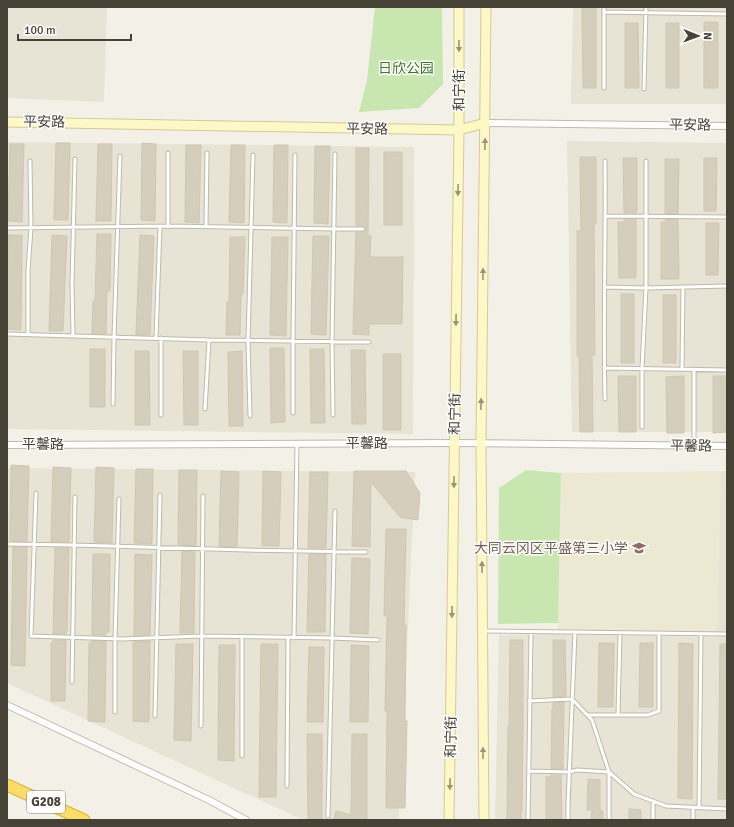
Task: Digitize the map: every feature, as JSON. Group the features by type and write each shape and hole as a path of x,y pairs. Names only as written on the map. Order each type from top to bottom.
{"highway":[{"name":"G208","path":"7,785 84,820"}],"main road":[{"name":"和宁街","path":"449,820 459,130 459,7"},
{"name":"和宁街","path":"484,820 481,443 486,7"},
{"name":"平安路","path":"7,122 459,130 485,123"}],"street":[{"name":"平安路","path":"485,123 727,126"},
{"name":"平馨路","path":"7,444 481,443 727,446"},
{"path":"7,705 209,800 246,820"}],"lane":[{"path":"604,7 604,88"},
{"path":"644,89 646,7"},
{"path":"604,12 727,14"},
{"path":"168,153 168,226"},
{"path":"206,226 207,153"},
{"path":"333,415 332,342 335,154"},
{"path":"293,413 295,155"},
{"path":"113,404 120,156"},
{"path":"250,416 248,340 253,156"},
{"path":"73,336 72,284 75,159"},
{"path":"28,334 28,270 31,228 30,161"},
{"path":"605,161 605,399"},
{"path":"642,427 642,368 646,288 646,161"},
{"path":"606,216 727,217"},
{"path":"156,338 160,226"},
{"path":"7,228 206,226 334,229 363,228"},
{"path":"605,287 646,288 727,286"},
{"path":"682,369 683,287"},
{"path":"7,334 209,340 369,342"},
{"path":"160,338 161,415"},
{"path":"205,409 209,340"},
{"path":"604,368 727,370"},
{"path":"694,369 694,446"},
{"path":"294,638 297,443"},
{"path":"36,492 31,636 115,639 202,636 378,640"},
{"path":"156,716 160,495"},
{"path":"201,726 202,496"},
{"path":"72,682 75,497"},
{"path":"115,712 115,639 119,499"},
{"path":"328,816 335,511"},
{"path":"7,544 366,552"},
{"path":"482,631 727,634"},
{"path":"528,820 531,632"},
{"path":"568,820 575,632"},
{"path":"618,715 620,633"},
{"path":"586,715 648,715 659,711 659,634"},
{"path":"699,808 701,634"},
{"path":"242,637 242,756"},
{"path":"287,786 288,638"},
{"path":"529,701 572,699"},
{"path":"572,699 592,720 609,772 609,820"},
{"path":"529,772 569,772 577,770 609,772 634,794 666,806 727,810"},
{"path":"653,801 653,820"},
{"path":"693,808 693,820"}],"shaded area":[{"path":"7,7 107,7 104,102 7,98"},
{"path":"573,7 727,7 727,104 571,104"},
{"path":"567,141 727,143 727,432 572,432"},
{"path":"7,142 414,147 413,434 7,429"},
{"path":"7,468 415,472 399,820 303,820 7,683"},
{"path":"721,471 727,471 727,820 495,820 499,635 558,634 716,637"},
{"name":"大同云冈区平盛第三小学","path":"721,471 717,637 558,634 561,473"}],"green space":[{"name":"日欣公园","path":"375,7 442,7 443,84 419,108 359,112 367,80"},
{"path":"526,470 561,473 558,623 498,624 499,488"}],"building":[{"path":"582,7 596,7 596,88 583,88"},
{"path":"704,22 718,22 718,88 704,88"},
{"path":"625,23 638,23 639,88 625,88"},
{"path":"666,23 679,23 679,88 666,88"},
{"path":"56,143 70,143 68,220 54,220"},
{"path":"142,143 156,144 155,221 141,220"},
{"path":"10,144 24,144 22,222 8,221"},
{"path":"98,144 112,144 111,221 96,221"},
{"path":"186,145 201,145 199,223 185,222"},
{"path":"231,145 245,145 244,223 229,222"},
{"path":"274,145 288,145 287,223 273,222"},
{"path":"315,146 330,146 328,224 314,223"},
{"path":"356,148 369,148 368,236 371,236 370,257 403,257 402,324 369,324 369,335 353,334 356,232 363,232 366,229 364,226 356,226"},
{"path":"384,152 402,152 402,225 384,225"},
{"path":"580,157 596,157 596,224 594,224 595,355 592,355 593,432 580,432 579,355 577,356 577,231 581,231"},
{"path":"623,158 637,158 636,213 624,213"},
{"path":"704,158 717,158 716,211 704,211"},
{"path":"665,159 679,159 678,214 665,213"},
{"path":"624,219 636,219 636,278 619,278 618,222 624,222"},
{"path":"665,219 678,220 679,279 661,279 661,222 665,222"},
{"path":"706,223 719,223 718,275 706,275"},
{"path":"97,234 111,234 110,291 107,291 106,334 92,334 93,301 95,301"},
{"path":"8,235 22,235 21,330 7,329"},
{"path":"52,235 67,236 63,331 49,331"},
{"path":"140,235 154,236 150,335 136,335"},
{"path":"313,236 329,236 326,335 311,334"},
{"path":"230,237 245,237 240,335 226,335 227,302 229,302"},
{"path":"272,237 288,237 286,336 270,335"},
{"path":"621,294 634,294 634,363 621,363"},
{"path":"663,295 676,295 676,363 663,363"},
{"path":"270,348 284,348 285,422 271,423"},
{"path":"90,349 105,349 105,407 90,407"},
{"path":"310,349 324,349 325,423 311,423"},
{"path":"351,350 365,350 366,424 352,424"},
{"path":"135,351 149,351 150,425 135,425"},
{"path":"183,351 198,351 198,425 184,425"},
{"path":"242,351 243,426 229,426 228,352"},
{"path":"383,354 401,354 401,430 383,430"},
{"path":"618,376 636,376 636,432 619,432"},
{"path":"684,376 684,433 667,433 666,377"},
{"path":"713,376 727,376 727,432 713,433"},
{"path":"11,465 29,466 27,541 10,540"},
{"path":"53,467 71,468 69,542 51,542"},
{"path":"96,467 114,468 112,543 94,542"},
{"path":"136,469 153,469 152,544 134,543"},
{"path":"179,470 197,470 196,546 178,545"},
{"path":"221,471 239,472 237,547 219,546"},
{"path":"263,471 281,472 279,546 262,546"},
{"path":"354,471 406,471 420,493 418,520 400,517 371,482 370,547 352,546"},
{"path":"310,472 328,472 326,548 308,547"},
{"path":"386,529 406,529 404,625 406,625 405,721 407,721 405,808 386,808 387,712 385,711 387,616 384,616"},
{"path":"13,547 27,547 25,666 11,665"},
{"path":"55,548 69,548 66,634 53,634"},
{"path":"182,551 195,552 194,633 180,633"},
{"path":"93,554 110,554 109,632 106,632 106,635 92,635"},
{"path":"135,554 152,555 150,635 134,636"},
{"path":"309,554 326,554 325,632 307,632"},
{"path":"352,558 370,559 368,634 350,633"},
{"path":"53,640 66,640 65,701 51,701 51,643 53,643"},
{"path":"510,640 523,640 521,820 507,820"},
{"path":"553,640 565,640 566,696 553,697"},
{"path":"92,641 106,641 105,722 88,721 89,643 92,643"},
{"path":"150,641 149,722 133,721 133,643"},
{"path":"599,643 614,643 613,707 598,707"},
{"path":"640,643 653,643 653,707 639,707"},
{"path":"679,643 693,644 692,799 678,798"},
{"path":"176,644 193,644 191,741 174,740"},
{"path":"261,644 278,644 276,797 259,797"},
{"path":"720,644 727,644 727,799 718,799"},
{"path":"219,645 235,645 234,761 218,760"},
{"path":"351,645 369,646 368,722 350,722"},
{"path":"309,647 324,647 323,722 307,722"},
{"path":"564,702 563,769 551,769 553,703"},
{"path":"307,734 322,734 322,820 308,820"},
{"path":"352,734 367,734 367,820 334,820 336,811 351,815"},
{"path":"551,775 561,775 562,820 546,820 546,777 551,777"},
{"path":"588,779 600,780 600,810 603,811 603,820 591,820 592,810 587,810"},
{"path":"629,809 641,810 641,820 629,820"}],"place":[{"name":"大同云冈区平盛第三小学","path":"639,548"}]}
